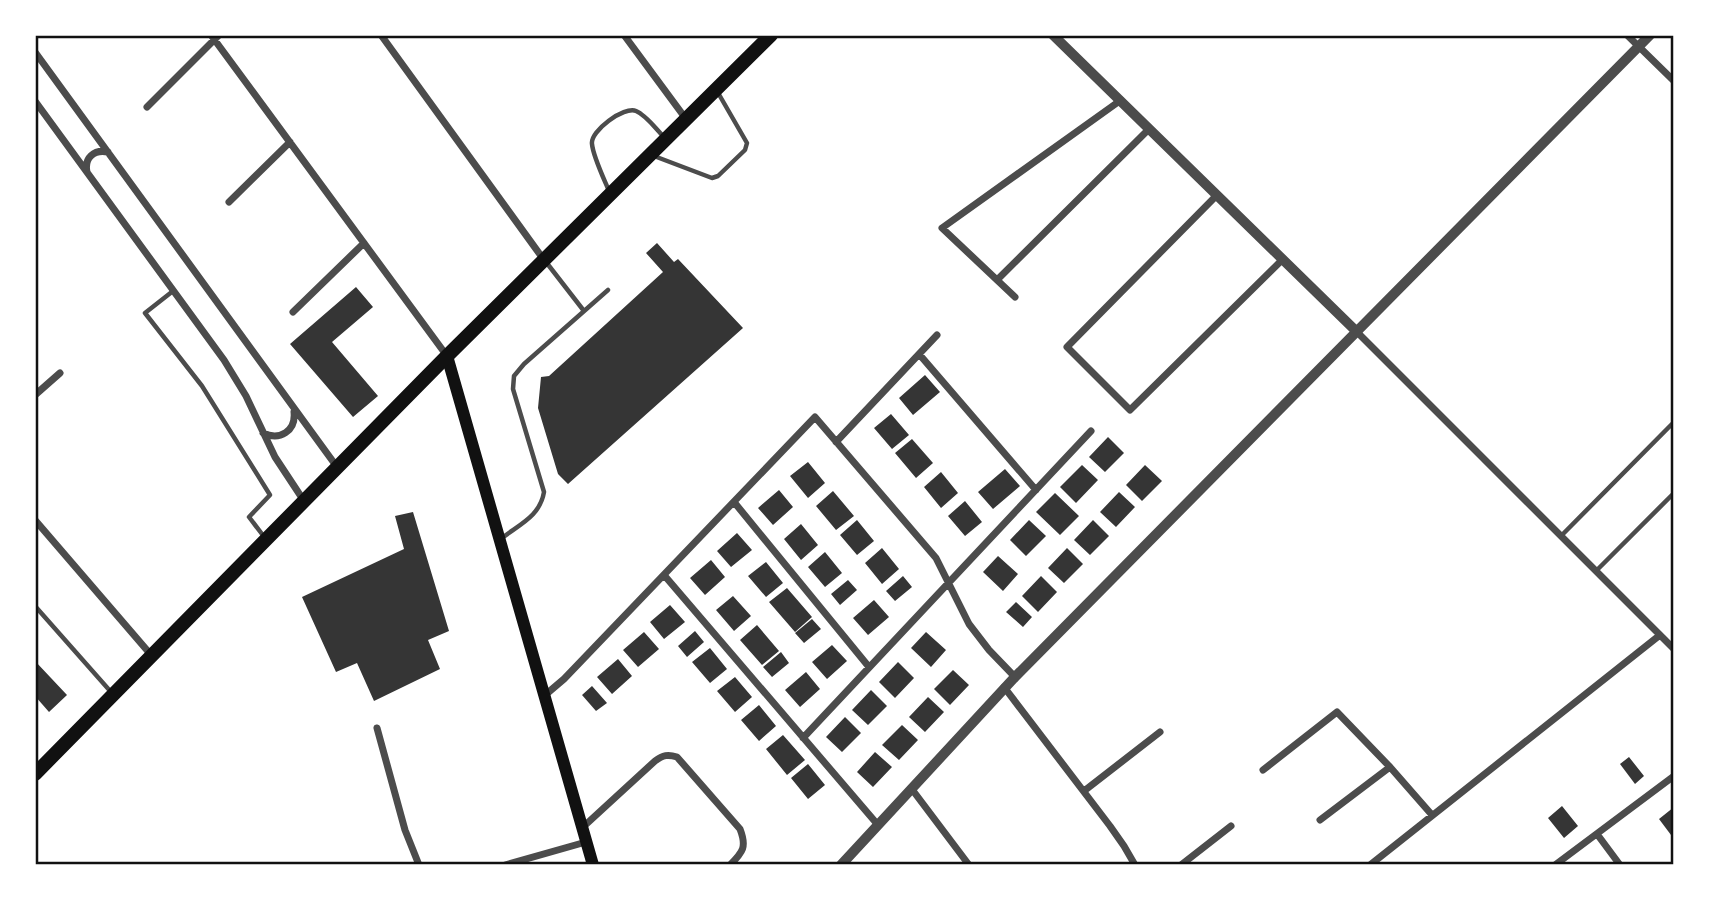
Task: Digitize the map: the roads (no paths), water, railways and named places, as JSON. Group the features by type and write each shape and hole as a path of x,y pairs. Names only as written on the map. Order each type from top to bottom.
{"main road":[{"path":"35,774 447,356 771,35"},
{"path":"447,356 593,865"}],"street":[{"path":"381,35 544,260"},
{"path":"624,35 687,120"},
{"path":"1053,35 1356,331 1674,649"},
{"path":"1627,35 1674,81"},
{"path":"841,865 1004,687 1650,35"},
{"path":"147,107 215,37 447,356"},
{"path":"35,52 337,467"},
{"path":"1015,297 942,228 1121,100"},
{"path":"35,101 230,369 285,474 304,501"},
{"path":"997,280 1149,129"},
{"path":"229,202 290,142"},
{"path":"88,174 86,164 90,156 97,151 108,153"},
{"path":"1217,195 1067,347 1129,410 1283,259"},
{"path":"293,312 364,243"},
{"path":"836,442 937,335"},
{"path":"919,354 1036,490"},
{"path":"35,395 60,373"},
{"path":"263,433 277,436 286,433 295,418 293,407"},
{"path":"544,696 564,679 815,417 929,549 942,567 962,611 977,635 1015,677"},
{"path":"803,738 1091,431"},
{"path":"734,502 869,667"},
{"path":"35,520 152,656"},
{"path":"664,575 877,825"},
{"path":"1370,865 1660,635"},
{"path":"1004,687 1125,846 1135,865"},
{"path":"1263,769 1337,712 1432,816"},
{"path":"377,728 405,830 419,865"},
{"path":"1084,791 1160,732"},
{"path":"582,828 655,761 670,754 677,757 740,829 743,850 730,865"},
{"path":"1320,820 1390,767"},
{"path":"1555,865 1674,776"},
{"path":"911,788 969,865"},
{"path":"1181,865 1231,826"},
{"path":"1597,834 1620,865"},
{"path":"505,865 586,842"}],"lane":[{"path":"651,155 712,178 718,176 745,150 747,143 716,90"},
{"path":"610,195 592,145 595,133 623,112 632,110 641,114 667,139"},
{"path":"544,260 584,311"},
{"path":"500,539 537,512 544,492 513,389 514,376 608,289"},
{"path":"174,290 145,313 202,386 270,495 249,517 266,540"},
{"path":"1561,536 1673,423"},
{"path":"1596,571 1674,493"},
{"path":"35,606 114,694"}]}
